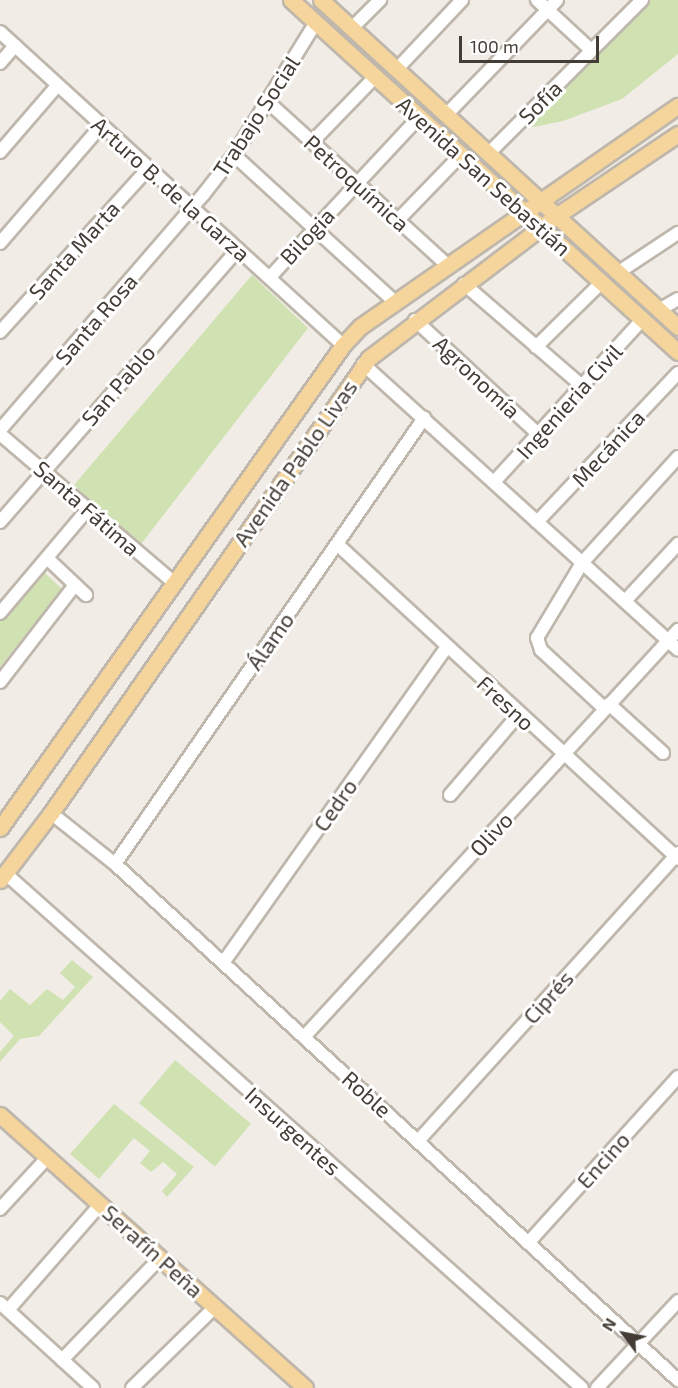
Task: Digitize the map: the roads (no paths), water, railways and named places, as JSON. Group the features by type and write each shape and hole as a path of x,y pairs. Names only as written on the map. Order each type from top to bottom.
{"main road":[{"name":"Avenida San Sebastián","path":"291,0 678,352"},
{"name":"Avenida San Sebastián","path":"321,0 448,113 556,216 678,327"},
{"name":"Avenida Pablo Livas","path":"0,828 343,345 393,300 678,106"},
{"name":"Avenida Pablo Livas","path":"3,877 51,813 363,364 415,320 556,216 676,140"},
{"name":"Serafín Peña","path":"0,1115 305,1388"}],"street":[{"path":"352,28 380,0"},
{"path":"397,69 462,0"},
{"path":"537,0 591,50"},
{"path":"448,113 557,0"},
{"name":"Sofía","path":"490,152 642,0"},
{"name":"Trabajo Social","path":"192,208 234,155 316,22"},
{"name":"Arturo B. de la Garza","path":"0,32 100,126 343,345"},
{"path":"0,63 15,46"},
{"path":"312,142 375,77"},
{"path":"0,153 57,86"},
{"name":"Petroquímica","path":"267,101 447,265"},
{"name":"Bilogia","path":"270,277 419,117"},
{"path":"0,243 100,126"},
{"path":"234,155 393,300"},
{"path":"398,221 460,156"},
{"name":"Santa Marta","path":"0,332 148,169"},
{"path":"496,188 512,173"},
{"name":"Santa Rosa","path":"0,432 192,208"},
{"path":"619,272 678,233"},
{"name":"San Pablo","path":"0,522 238,249"},
{"path":"536,347 602,282"},
{"path":"464,284 581,385"},
{"path":"660,310 678,299"},
{"name":"Ingenieria Civil","path":"495,482 643,319"},
{"name":"Agronomía","path":"415,320 539,435"},
{"path":"363,364 678,650"},
{"name":"Mecánica","path":"537,522 678,373"},
{"name":"Álamo","path":"115,864 424,418"},
{"name":"Santa Fátima","path":"0,432 173,582"},
{"path":"663,753 541,650 537,642 582,563 678,457"},
{"path":"0,613 88,509"},
{"name":"Fresno","path":"337,544 518,715 677,856"},
{"path":"625,601 678,544"},
{"path":"47,558 86,595"},
{"path":"0,682 75,585"},
{"name":"Olivo","path":"304,1037 678,630"},
{"name":"Cedro","path":"223,963 447,647"},
{"path":"450,795 518,715"},
{"name":"Roble","path":"51,813 115,864 678,1380"},
{"name":"Ciprés","path":"418,1141 677,856"},
{"name":"Insurgentes","path":"3,877 582,1388"},
{"name":"Encino","path":"528,1243 678,1077"},
{"path":"0,1209 47,1158"},
{"path":"93,1388 4,1306 100,1205"},
{"path":"62,1360 160,1258"},
{"path":"597,1388 678,1301"},
{"path":"132,1388 214,1307"}]}
